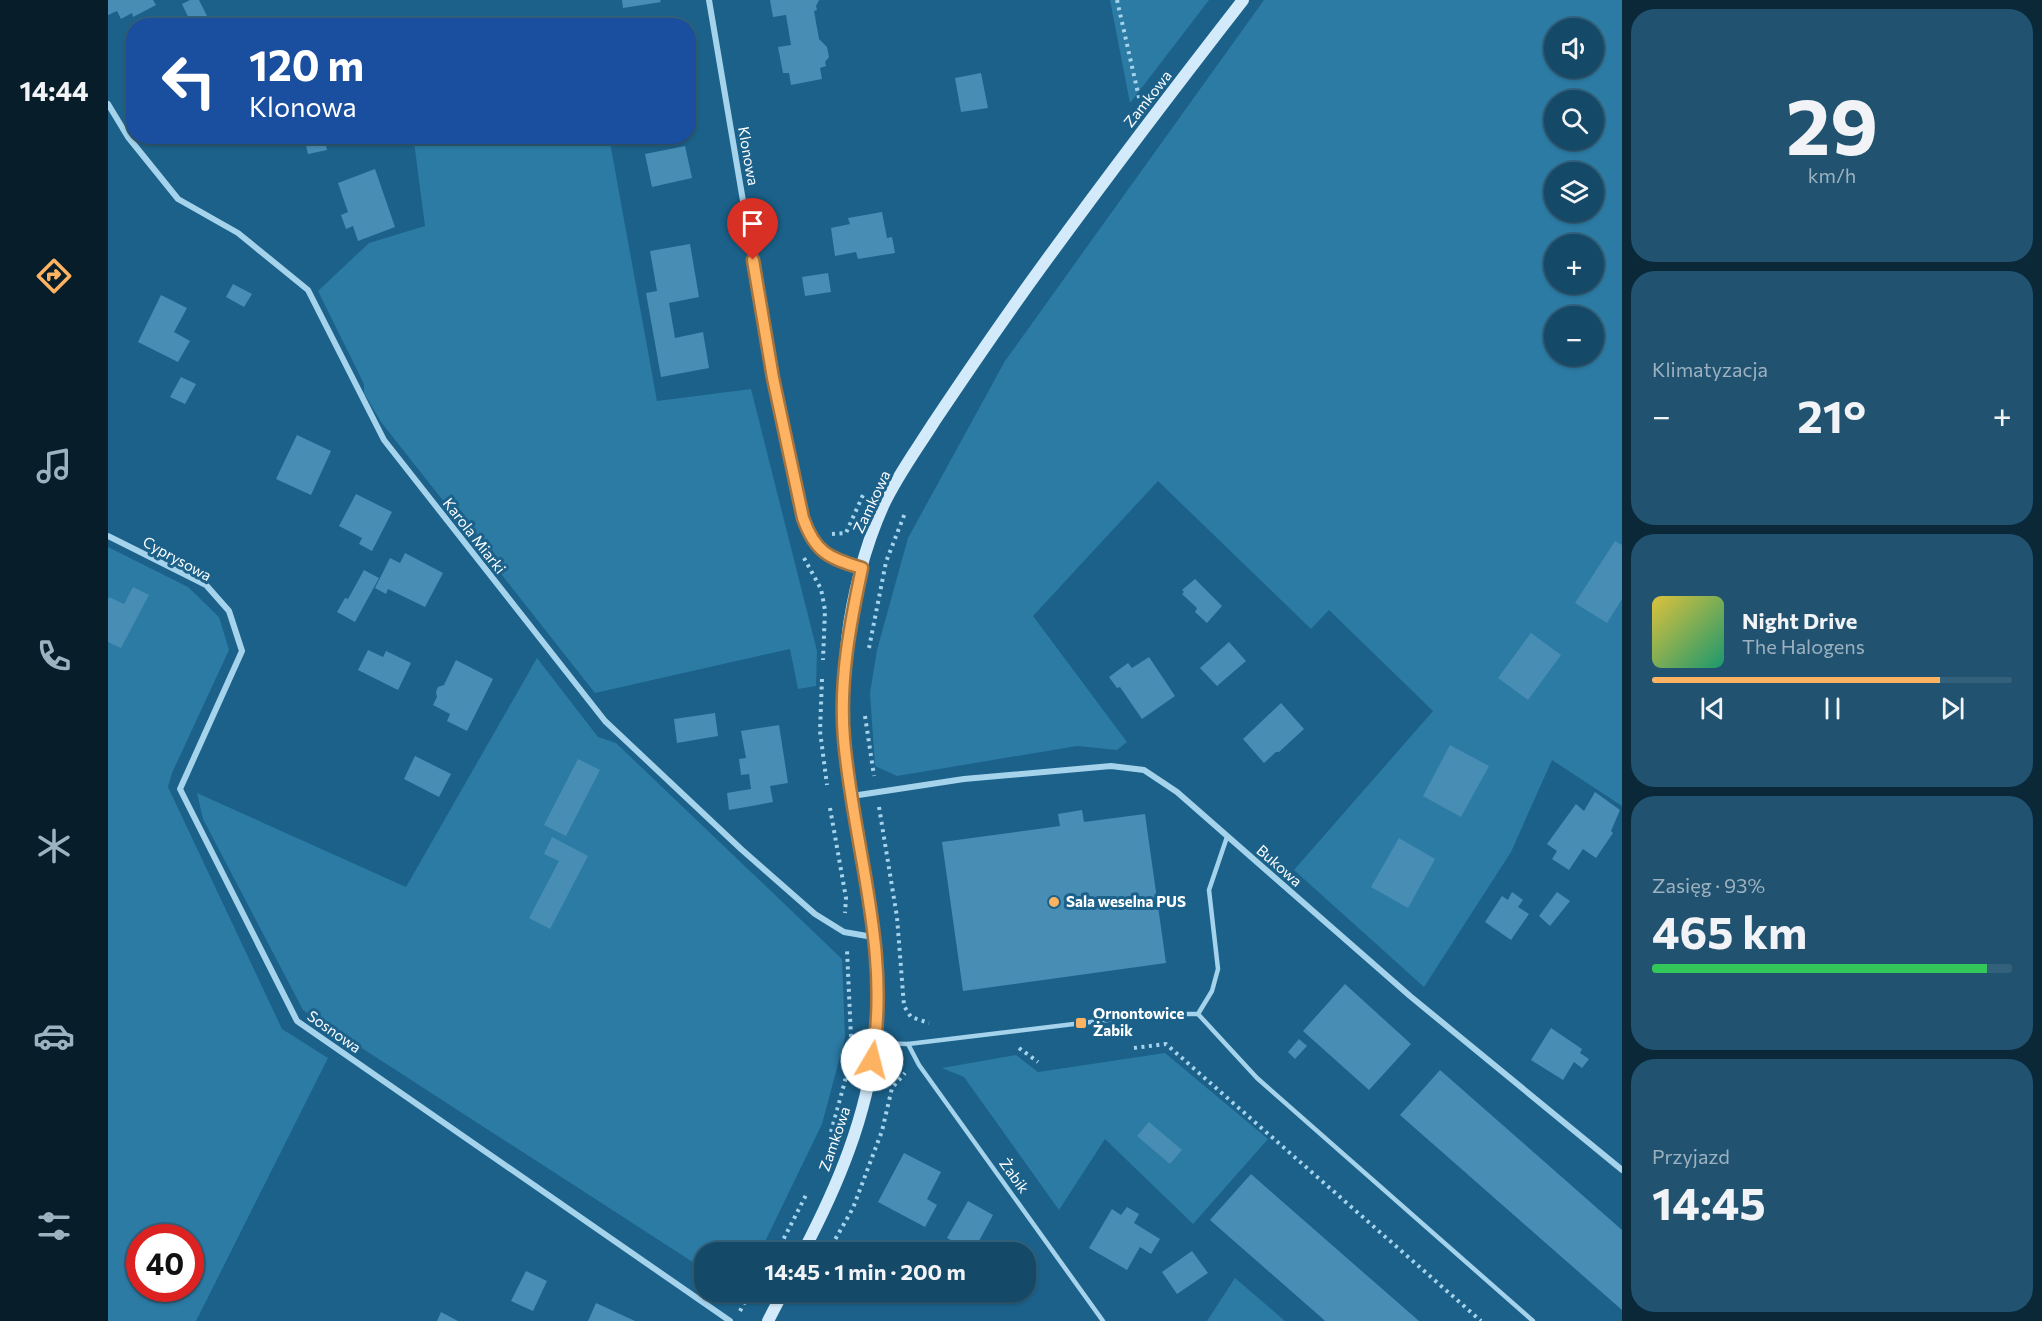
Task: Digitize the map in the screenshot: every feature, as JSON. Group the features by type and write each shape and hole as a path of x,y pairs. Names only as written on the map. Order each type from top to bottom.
{"street":[{"name":"Klonowa","path":"709,0 773,378 803,518 809,536 821,551 836,560 862,568"},
{"name":"Zamkowa","path":"808,1242 828,1203 850,1146 865,1096 875,1043 877,997 874,937 844,739 843,692 848,636 871,537 884,504 905,467 988,339 1145,126 1243,0"},
{"name":"Karola Miarki","path":"108,104 126,134"},
{"name":"Karola Miarki","path":"134,144 178,199 238,233 308,290 384,440 605,721 741,849 807,907 844,932 874,937"},
{"name":"Cyprysowa","path":"108,536 206,585 229,610"},
{"name":"Sosnowa","path":"229,610 242,651 180,789 297,1021 730,1321"},
{"name":"Bukowa","path":"852,796 964,779 1111,766 1144,770 1177,792 1410,996 1622,1170"},
{"path":"768,1321 778,1302"}],"lane":[{"path":"1198,1014 1212,991 1218,969 1209,890 1227,837"},
{"path":"875,1043 908,1044 1157,1014 1198,1014 1257,1078 1533,1321"},
{"name":"Żabik","path":"908,1044 919,1065 1103,1321"}],"path":[{"path":"1117,0 1145,126"},
{"path":"823,662 825,610 821,589 795,543 823,528 830,534 846,533 863,495"},
{"path":"822,673 820,731 828,793"},
{"path":"830,804 846,898 844,932 851,1036 845,1080 830,1138"},
{"path":"1134,1048 1167,1044 1481,1321"},
{"path":"1017,1046 1038,1062"},
{"path":"834,1242 853,1208 882,1131 892,1088 903,1074 919,1065"},
{"path":"782,1242 810,1189"},
{"path":"738,1314 745,1302"}],"shaded area":[{"path":"1110,0 1209,0 1130,103"},
{"path":"1264,0 1622,0 1622,806 1552,760 1511,852 1424,987 1294,870 1433,711 1329,610 1311,629 1158,481 1033,616 1127,742 1117,750 1077,746 897,776 875,766 870,693 877,650 908,538 1005,361"},
{"path":"414,144 610,144 657,401 751,389 817,651 816,686 798,689 790,649 595,693 381,422 364,393 364,384 318,291 369,243 425,226"},
{"path":"108,547 188,587 219,617 229,650 172,773 168,787 282,1029 328,1058 196,1321 108,1321"},
{"path":"537,658 598,737 616,743 842,959 845,1038 822,1124 765,1242 694,1242 694,1263 303,1010 203,819 197,793 406,887"},
{"path":"1165,1053 1268,1139 1193,1224 1105,1139 1059,1210 964,1077 942,1068 1016,1055 1038,1072"},
{"path":"1235,1278 1285,1321 1207,1321"}],"building":[{"path":"108,0 153,0 156,5 133,17 132,13 121,19 117,11 108,15"},
{"path":"190,0 199,0 208,18 189,18 182,4"},
{"path":"622,0 660,0 661,2 623,8"},
{"path":"770,0 819,0 817,10 814,11 819,39 827,47 829,57 825,62 826,66 820,68 822,79 791,85 789,73 783,73 778,47 791,45 786,15 773,17"},
{"path":"981,73 988,108 961,112 955,78"},
{"path":"306,144 326,144 327,150 308,154"},
{"path":"685,146 692,178 652,187 645,154"},
{"path":"375,169 395,227 358,241 353,226 346,229 341,215 348,212 338,183"},
{"path":"882,212 887,238 892,237 895,253 858,259 856,252 835,256 831,228 850,224 848,218"},
{"path":"690,244 699,297 669,303 675,338 703,332 709,368 661,377 646,293 657,291 650,251"},
{"path":"828,273 831,292 805,296 802,277"},
{"path":"233,284 252,294 244,307 226,297"},
{"path":"161,295 187,308 174,332 190,341 178,362 138,342"},
{"path":"181,377 196,384 185,404 170,397"},
{"path":"297,435 331,451 311,495 276,479"},
{"path":"356,494 392,512 372,551 359,544 362,538 339,526"},
{"path":"1615,541 1622,545 1622,599 1607,623 1575,603"},
{"path":"405,553 443,573 425,607 388,589 386,594 375,588 390,558 400,563"},
{"path":"364,570 379,578 355,622 337,612 345,598 348,599"},
{"path":"1195,579 1222,606 1207,623 1195,612 1197,608 1182,594 1184,592 1182,590"},
{"path":"133,587 149,595 121,648 108,642 108,599 109,597 124,604"},
{"path":"1531,633 1561,655 1528,700 1498,678"},
{"path":"1229,642 1246,661 1217,686 1200,668"},
{"path":"368,650 383,657 386,651 411,663 398,690 358,670"},
{"path":"1149,657 1175,696 1142,719 1120,687 1117,688 1109,677 1128,663 1132,668"},
{"path":"456,660 493,679 467,731 447,721 450,714 433,705 438,687 444,685"},
{"path":"1281,703 1304,729 1264,763 1243,739"},
{"path":"715,713 718,736 677,743 674,719"},
{"path":"779,725 788,783 770,786 773,802 729,810 727,793 751,789 749,774 741,775 739,759 746,758 741,731"},
{"path":"1450,745 1489,766 1461,817 1423,796"},
{"path":"415,756 451,774 439,797 404,779"},
{"path":"578,759 600,770 566,836 544,825"},
{"path":"1595,792 1620,810 1611,831 1613,833 1596,858 1583,849 1569,870 1552,859 1557,851 1547,844 1576,804 1584,811"},
{"name":"Sala weselna PUS","path":"1082,810 1084,822 1145,814 1166,963 963,991 942,842 1060,826 1058,814"},
{"path":"552,837 588,856 550,929 529,918 559,861 544,854"},
{"path":"1399,838 1435,859 1408,908 1371,887"},
{"path":"1512,892 1523,900 1518,907 1529,914 1511,940 1485,922 1502,896 1508,900"},
{"path":"1557,892 1570,901 1550,926 1539,916"},
{"path":"1345,984 1411,1044 1369,1090 1303,1031"},
{"path":"1551,1028 1582,1049 1580,1053 1589,1059 1582,1068 1574,1062 1563,1080 1531,1060"},
{"path":"1299,1039 1307,1046 1295,1059 1288,1052"},
{"path":"1440,1070 1622,1230 1622,1310 1400,1115"},
{"path":"1149,1122 1182,1150 1170,1164 1137,1136"},
{"path":"904,1153 941,1172 927,1199 937,1205 925,1227 878,1202"},
{"path":"1251,1174 1419,1321 1325,1321 1210,1220"},
{"path":"968,1201 993,1215 978,1242 954,1242 947,1238"},
{"path":"1127,1207 1139,1214 1134,1223 1160,1239 1151,1254 1140,1247 1127,1270 1089,1248 1112,1209 1121,1215"},
{"path":"1192,1251 1208,1273 1177,1294 1162,1272"},
{"path":"526,1271 547,1281 533,1311 511,1301"},
{"path":"596,1303 635,1321 588,1321"},
{"path":"441,1312 458,1321 437,1321"}],"place":[{"name":"Sala weselna PUS","path":"1054,902"},
{"name":"Ornontowice Żabik","path":"1081,1023"}],"route":[{"path":"753,260 773,378 803,518 809,536 821,551 836,560 862,568 848,636 843,692 844,739 874,937 877,997 872,1060"}]}
